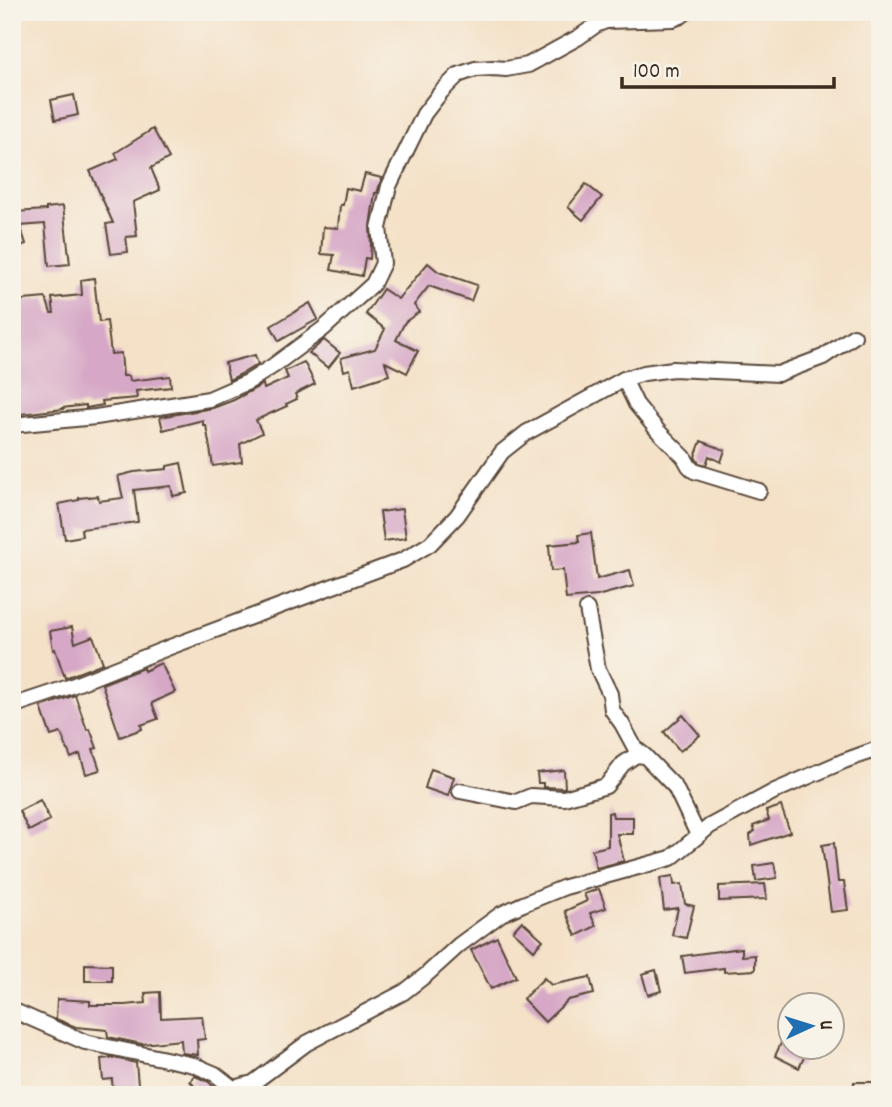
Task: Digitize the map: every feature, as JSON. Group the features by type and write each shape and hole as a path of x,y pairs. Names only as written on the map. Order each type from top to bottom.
{"street":[{"path":"12,425 174,406 209,399 248,382 323,329 373,284 383,263 379,228 390,186 424,114 458,75 475,69 506,69 528,65 606,21 664,20 686,12"},
{"path":"12,706 69,687 403,560 430,544 457,516 502,452 526,433 624,379 673,369 778,374 823,357 854,336"},
{"path":"624,379 636,404 694,471 759,491"},
{"path":"587,610 598,669 610,694 612,710 635,748 675,787 698,835"},
{"path":"12,1010 85,1042 194,1065 215,1074 233,1088 241,1087 253,1083 307,1043 404,992 459,945 501,914 565,887 671,858 710,826 775,791 880,748"},
{"path":"460,791 516,802 531,796 571,797 576,793 606,786 623,764 636,755 645,756"}],"building":[{"path":"74,95 78,115 55,120 51,100"},
{"path":"153,129 169,158 151,168 160,190 133,202 137,236 126,237 128,252 111,254 106,224 113,223 90,171 118,159 115,153"},
{"path":"365,174 382,178 375,193 370,226 370,259 365,258 362,276 331,270 334,255 321,254 323,227 338,228 340,205 343,205 346,188 360,191"},
{"path":"586,184 602,197 583,220 568,207"},
{"path":"63,206 70,264 49,266 45,224 20,226 26,244 12,249 12,209 15,212"},
{"path":"428,263 439,272 477,285 471,301 429,286 414,305 419,312 405,322 396,340 418,351 407,373 385,362 389,375 354,386 350,369 344,371 341,358 375,349 385,329 366,314 383,289 398,299"},
{"path":"94,278 99,322 107,321 111,354 121,353 123,376 129,376 130,381 170,376 171,387 136,391 137,398 102,401 103,405 86,408 86,405 12,415 12,301 46,298 51,313 54,313 52,298 82,295 81,280"},
{"path":"310,303 318,319 279,341 271,326"},
{"path":"324,340 340,353 328,368 309,353"},
{"path":"255,355 258,364 229,380 225,363"},
{"path":"304,362 315,384 295,394 297,399 286,404 287,406 256,420 262,433 240,444 242,462 213,466 203,420 163,430 160,417 213,408 263,384 264,389 288,378 285,371"},
{"path":"701,441 725,450 721,462 709,456 706,465 699,463 695,457"},
{"path":"181,463 187,493 173,496 171,486 134,490 138,522 81,529 82,536 65,539 59,504 98,496 99,501 123,498 118,476 167,469 167,466"},
{"path":"402,509 406,538 384,541 380,512"},
{"path":"591,533 597,579 630,570 634,586 597,596 566,599 563,570 551,571 549,545 579,542 578,535"},
{"path":"72,627 75,643 93,636 103,663 65,678 55,649 53,650 50,631"},
{"path":"161,663 175,692 152,703 158,719 141,725 142,729 120,737 102,684"},
{"path":"75,695 87,730 90,729 97,748 93,749 100,770 86,774 80,754 71,758 61,733 51,736 41,707"},
{"path":"683,715 700,735 680,751 664,732"},
{"path":"431,769 454,777 448,796 425,788"},
{"path":"564,770 565,788 543,787 543,783 538,783 537,773"},
{"path":"40,800 50,820 29,831 19,811"},
{"path":"781,806 790,832 751,845 750,835 755,831 753,826 769,820 766,811"},
{"path":"612,812 613,817 633,817 633,834 617,834 624,861 596,868 592,850 608,846 608,813"},
{"path":"834,843 838,882 844,882 848,910 831,912 822,845"},
{"path":"774,863 777,878 756,881 754,866"},
{"path":"673,876 674,885 682,884 685,904 694,906 686,938 672,935 678,908 664,910 660,878"},
{"path":"765,884 767,899 719,901 719,886"},
{"path":"599,889 606,908 590,913 596,926 576,936 565,911 587,901 584,894"},
{"path":"522,921 543,940 534,950 513,931"},
{"path":"497,937 516,977 491,989 471,950"},
{"path":"742,948 742,956 755,955 755,970 724,972 724,968 685,973 682,956"},
{"path":"85,964 112,965 112,981 85,981"},
{"path":"656,970 661,991 648,995 642,974"},
{"path":"590,977 594,994 568,1000 545,1022 523,999 544,978 551,985"},
{"path":"160,992 161,1018 202,1016 205,1039 197,1040 198,1055 182,1053 181,1040 142,1044 108,1037 107,1030 76,1027 56,1019 57,999 90,1001 90,1005 125,1005 146,1003 145,993"},
{"path":"110,1057 136,1063 139,1095 113,1095 112,1079 103,1080 101,1059"},
{"path":"787,1062 802,1062 799,1068"},
{"path":"195,1076 209,1082 221,1095 202,1095 190,1081"},
{"path":"854,1082 879,1082 878,1095 853,1095"}]}
